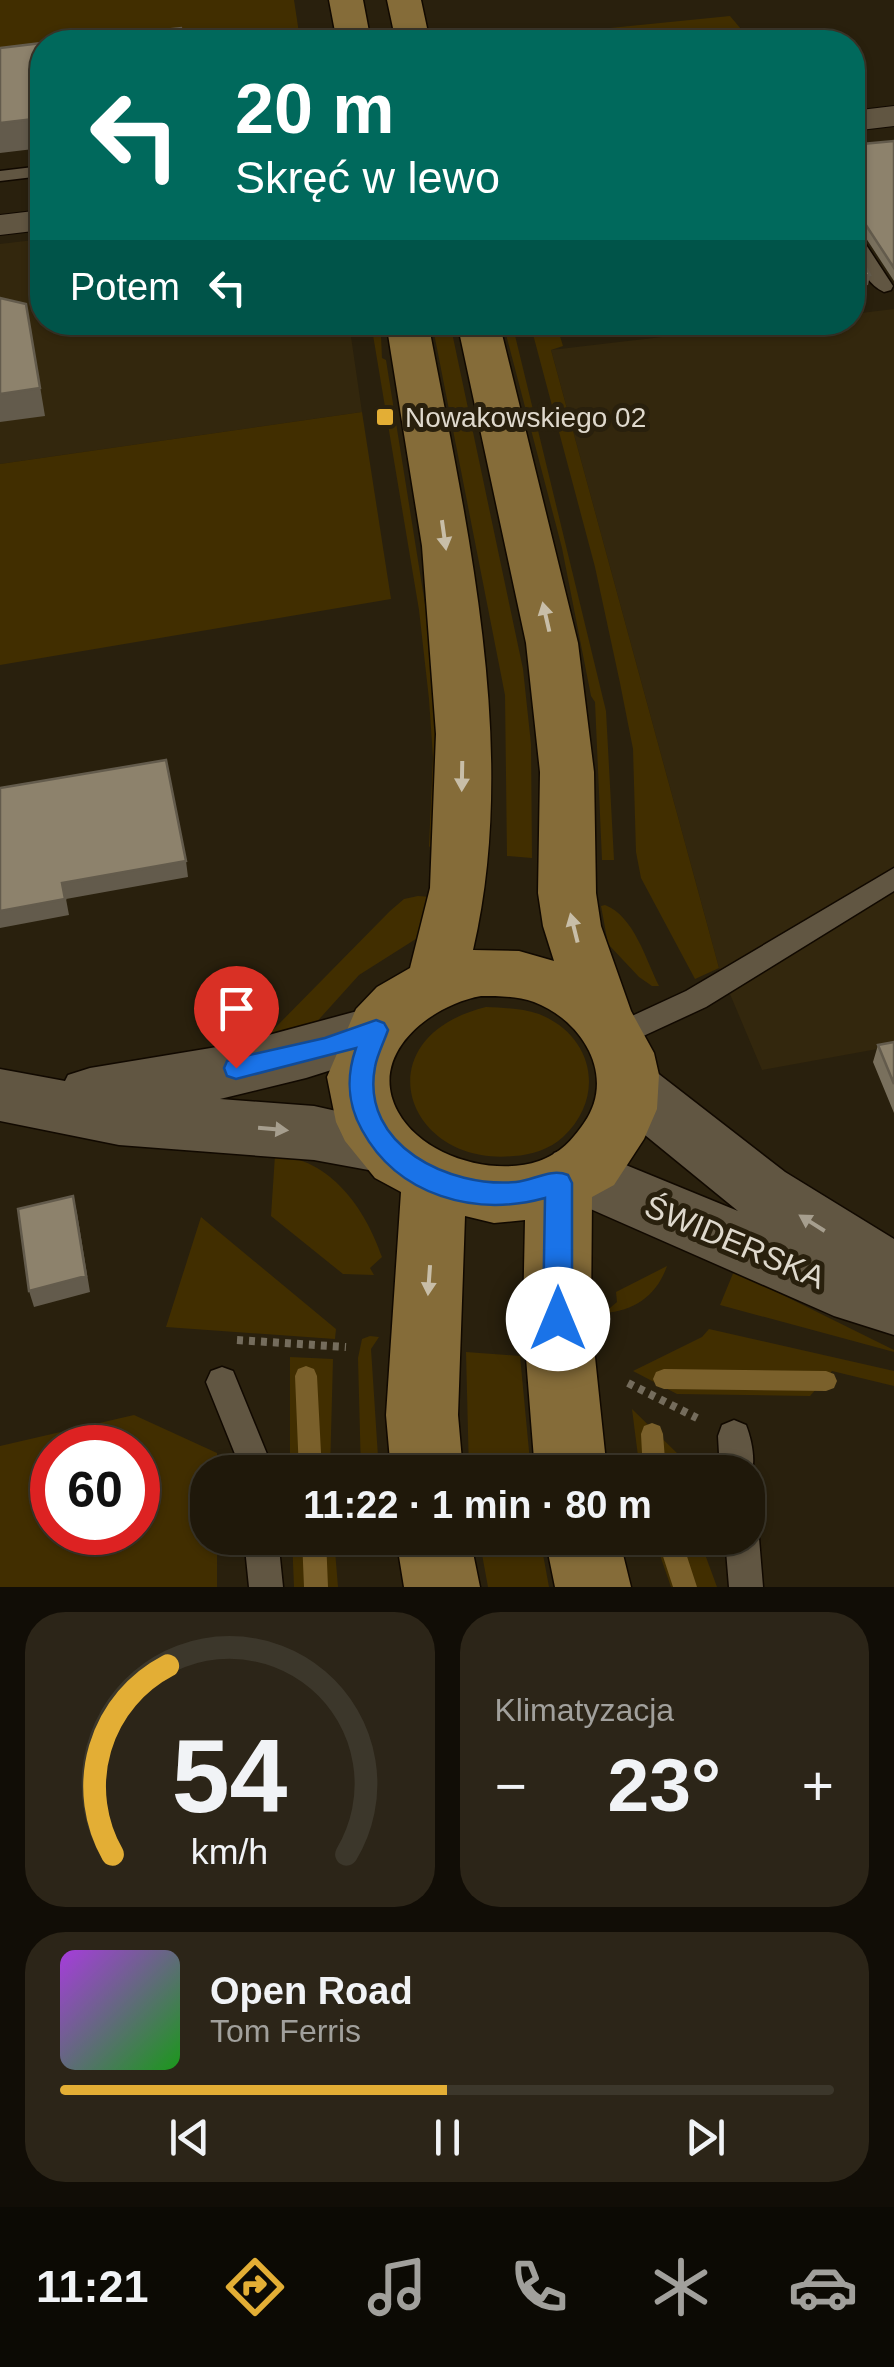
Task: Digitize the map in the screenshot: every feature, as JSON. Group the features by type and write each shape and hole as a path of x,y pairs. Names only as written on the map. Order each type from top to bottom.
{"main road":[{"path":"346,0 352,30"},
{"path":"404,0 410,30"},
{"path":"409,335 446,546 463,734 460,888 436,982"},
{"path":"19,1098 119,1118 314,1134 496,1195 568,1178 610,1144 627,1106 616,1048 572,926 567,772 552,644 481,335"},
{"path":"426,1455 409,1164 364,1109 360,1089 366,1049 376,1030 400,1002 436,982 481,972 528,976 570,992 616,1048"},
{"path":"19,1098 142,1088 326,1048 376,1030"},
{"name":"ŚWIDERSKA","path":"616,1048 762,1192 894,1276"},
{"path":"568,1178 558,1319 570,1455"},
{"name":"ŚWIDERSKA","path":"568,1178 858,1294 894,1304"},
{"path":"436,1555 442,1587"},
{"path":"586,1555 593,1587"}],"street":[{"path":"865,119 894,116"}],"lane":[{"path":"0,176 30,172"},
{"path":"865,258 884,286"},
{"path":"616,1048 894,878"},
{"path":"222,1382 251,1455"},
{"path":"734,1436 736,1455"},
{"path":"263,1555 266,1587"},
{"path":"743,1555 746,1587"}],"path":[{"path":"222,1382 226,1340 346,1347"},
{"path":"625,1382 734,1436"}],"shaded area":[{"path":"0,0 294,0 299,30 30,30 30,60 0,63"},
{"path":"730,16 742,30 590,30"},
{"path":"30,240 30,335 351,335 362,412 0,464 0,244"},
{"path":"894,309 894,1046 762,1070 719,968 551,350 678,335 865,335 865,313"},
{"path":"373,335 381,336 382,358 386,360 439,692 433,852 429,846 433,758 419,610"},
{"path":"434,335 453,335 523,669 531,744 532,858 507,856 505,695"},
{"path":"506,335 515,335 606,711 614,860 602,860 595,702 562,548"},
{"path":"533,335 560,335 563,346 551,350 719,968 695,979 641,878 636,852 633,749 595,567"},
{"path":"362,412 391,599 0,665 0,464"},
{"path":"431,897 419,937 359,975 313,1026 275,1039 268,1035 390,911 404,899"},
{"path":"605,905 631,929 659,986 639,977 608,944 601,906"},
{"path":"486,1007 539,1014 558,1024 582,1052 589,1086 585,1104 563,1137 540,1151 514,1156 476,1154 446,1142 424,1122 412,1097 411,1071 422,1045 447,1023"},
{"path":"275,1155 313,1166 343,1189 366,1221 382,1257 370,1268 374,1275 343,1274 271,1216"},
{"path":"201,1217 336,1329 335,1339 166,1327"},
{"path":"667,1266 643,1300 626,1309 604,1313 617,1302 616,1292"},
{"path":"734,1271 894,1350 894,1352 720,1305"},
{"path":"709,1329 894,1371 894,1386 832,1371 810,1396 677,1394 633,1371 702,1337"},
{"path":"379,1337 371,1349 378,1455 361,1455 358,1358 362,1339"},
{"path":"466,1352 520,1356 529,1455 469,1455"},
{"path":"290,1357 333,1359 330,1455 290,1455"},
{"path":"632,1409 679,1455 638,1455"},
{"path":"134,1415 156,1425 91,1425"},
{"path":"160,1427 217,1453 190,1455 190,1555 217,1555 217,1587 0,1587 0,1446 30,1439 30,1555 160,1555"},
{"path":"293,1555 335,1555 338,1587 294,1587"},
{"path":"482,1555 543,1555 549,1587 488,1587"},
{"path":"660,1555 705,1555 717,1587 671,1587"}],"building":[{"path":"30,44 30,119 0,123 0,48"},
{"path":"894,141 894,268 865,224 865,144"},
{"path":"0,298 26,304 40,388 0,394"},
{"path":"166,760 186,861 62,883 65,899 0,911 0,788"},
{"path":"894,1042 894,1084 878,1045"},
{"path":"73,1196 86,1276 29,1291 18,1209"}],"waterway":[{"path":"306,1376 310,1455"},
{"path":"664,1379 826,1381"},
{"path":"652,1434 654,1455"},
{"path":"315,1555 316,1587"},
{"path":"675,1555 685,1587"}],"place":[{"name":"Nowakowskiego 02","path":"385,417"}],"route":[{"path":"236,1068 326,1048 376,1030 366,1049 360,1089 373,1128 399,1160 434,1182 475,1194 518,1194 559,1183 558,1319"}]}
